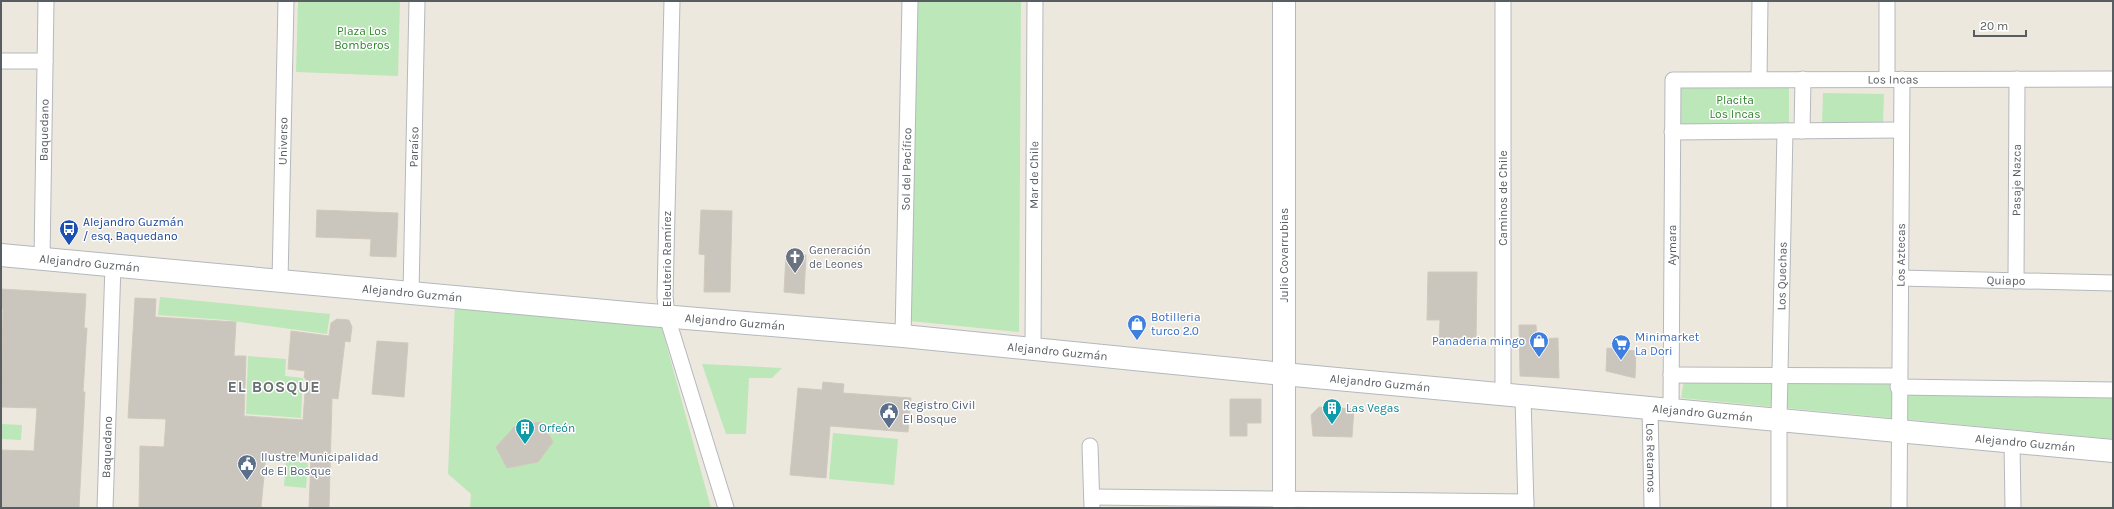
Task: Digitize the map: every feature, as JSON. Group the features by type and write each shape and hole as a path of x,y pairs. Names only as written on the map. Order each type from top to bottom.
{"street":[{"name":"Baquedano","path":"42,259 46,1"},
{"name":"Universo","path":"280,281 286,1"},
{"name":"Paraíso","path":"411,293 417,1"},
{"name":"Eleuterio Ramírez","path":"672,1 665,296 668,317 726,508"},
{"name":"Sol del Pacífico","path":"903,336 910,1"},
{"name":"Mar de Chile","path":"1033,349 1035,1"},
{"name":"Julio Covarrubias","path":"1284,1 1284,504"},
{"name":"Caminos de Chile","path":"1503,1 1513,396 1526,505"},
{"path":"1759,79 1760,1"},
{"path":"1887,1 1887,79"},
{"path":"1,61 45,62"},
{"path":"1802,131 1803,79"},
{"name":"Los Aztecas","path":"1899,508 1898,382 1902,79"},
{"name":"Pasaje Nazca","path":"2016,281 2017,79"},
{"name":"Los Incas","path":"1673,80 2113,79"},
{"name":"Aymara","path":"1671,410 1673,80"},
{"path":"1672,132 1901,130"},
{"name":"Los Quechas","path":"1779,508 1779,420 1785,131"},
{"name":"Alejandro Guzmán","path":"1,255 668,317 903,336 1283,374 2113,452"},
{"name":"Baquedano","path":"105,508 113,265"},
{"name":"Quiapo","path":"1900,278 2113,283"},
{"path":"1671,375 1780,374 1898,382 2113,390"},
{"name":"Los Retamos","path":"1650,408 1652,508"},
{"path":"2012,442 2013,508"},
{"path":"1090,446 1092,502 1526,505"}],"green space":[{"name":"Plaza Los Bomberos","path":"298,1 400,1 398,76 296,72"},
{"path":"916,1 1021,1 1019,332 910,321"},
{"name":"Placita Los Incas","path":"1680,88 1789,88 1789,125 1681,126"},
{"path":"1823,93 1884,94 1883,124 1822,123"},
{"path":"160,297 330,314 327,334 226,320 158,315"},
{"path":"455,301 661,325 711,508 470,508 471,494 448,474"},
{"path":"248,356 286,359 285,376 303,378 301,418 246,414"},
{"path":"702,364 782,368 772,378 749,378 746,434 726,434"},
{"path":"1684,380 1892,380 2113,396 2113,439 1681,398"},
{"path":"1,424 22,425 21,440 1,439"},
{"path":"833,433 898,439 894,485 829,479"},
{"path":"286,461 308,463 306,488 284,486"}],"building":[{"path":"317,210 398,213 396,257 370,256 371,239 316,237"},
{"path":"701,210 732,211 730,292 704,292 705,255 699,254"},
{"name":"Generación de Leones","path":"786,254 806,255 804,294 784,292"},
{"path":"1428,272 1477,272 1476,342 1439,342 1440,320 1427,320"},
{"path":"1,289 86,294 84,328 87,328 83,392 85,392 79,508 1,508 1,450 34,451 37,408 1,407 3,309 1,309"},
{"path":"135,298 156,299 155,317 236,322 234,356 246,356 244,416 303,420 306,378 304,378 305,371 288,369 291,331 329,336 331,323 337,319 349,320 352,327 350,342 345,341 338,399 332,398 329,508 309,508 311,458 266,454 261,508 139,508 140,446 164,447 166,419 128,418"},
{"name":"Panaderia mingo","path":"1519,325 1536,325 1537,339 1558,338 1559,378 1520,376"},
{"path":"377,341 408,343 404,397 372,394"},
{"name":"Minimarket La Dori","path":"1607,348 1636,351 1635,378 1606,371"},
{"name":"Registro Civil El Bosque","path":"823,382 844,384 843,393 911,398 908,432 830,426 826,478 790,475 798,388 822,390"},
{"path":"1230,399 1261,399 1261,423 1247,423 1247,436 1230,436"},
{"name":"Las Vegas","path":"1319,407 1354,409 1352,437 1313,436 1311,415"},
{"name":"Orfeón","path":"542,422 553,442 538,462 507,468 496,447 516,425"}],"place":[{"name":"Alejandro Guzmán / esq. Baquedano","path":"69,246"},
{"name":"Generación de Leones","path":"795,274"},
{"name":"Botilleria turco 2.0","path":"1137,341"},
{"name":"Panaderia mingo","path":"1539,358"},
{"name":"Minimarket La Dori","path":"1621,361"},
{"name":"Las Vegas","path":"1332,425"},
{"name":"Registro Civil El Bosque","path":"889,429"},
{"name":"Orfeón","path":"525,445"},
{"name":"Ilustre Municipalidad de El Bosque","path":"247,481"}],"district":[{"name":"EL BOSQUE","path":"274,386"}]}
